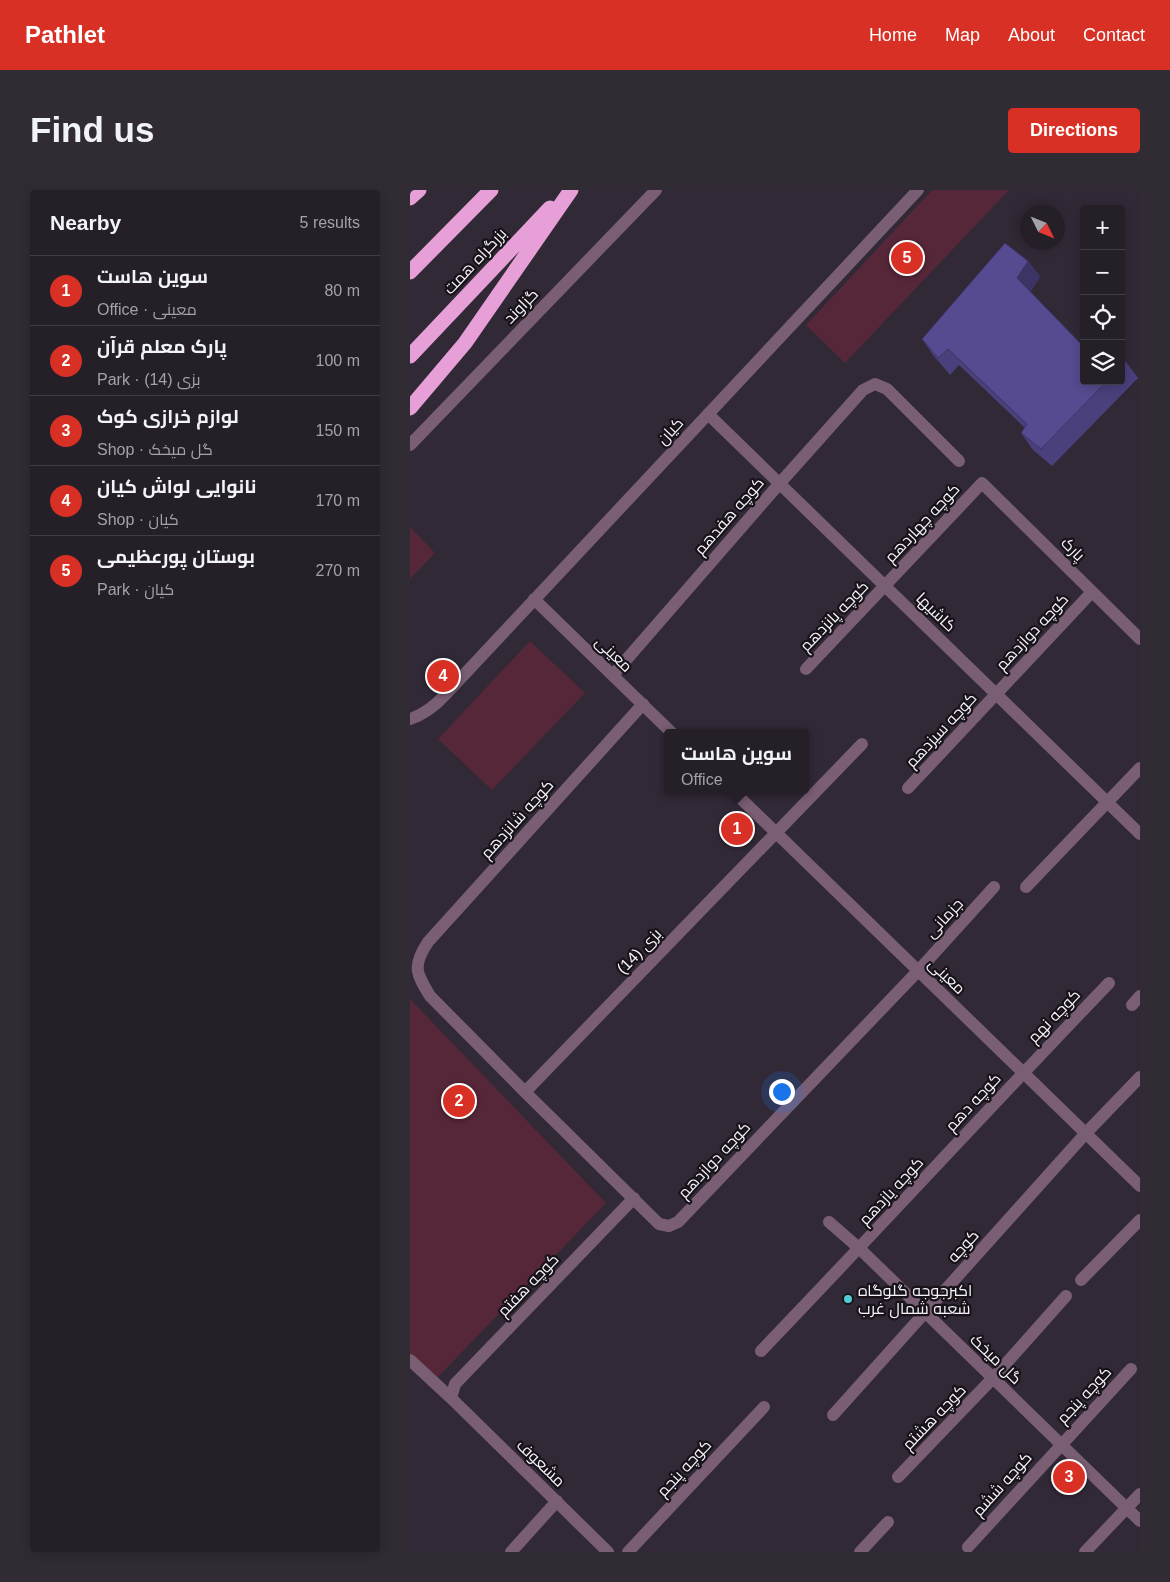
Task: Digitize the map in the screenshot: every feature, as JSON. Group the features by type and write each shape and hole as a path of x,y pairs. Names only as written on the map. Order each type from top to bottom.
{"highway":[{"path":"410,198 419,190"},
{"path":"410,272 491,190"},
{"name":"بزرگراه همت","path":"410,356 566,190"},
{"path":"410,408 465,343 571,190"}],"street":[{"name":"گزاوند","path":"410,445 656,190"},
{"name":"کیان","path":"410,718 433,707 445,695 918,190"},
{"name":"کوچه هفدهم","path":"613,675 863,390 875,384 887,389 959,461"},
{"name":"کاشیها","path":"708,414 1140,834"},
{"name":"کوچه چهاردهم","path":"885,586 982,482"},
{"name":"پارک","path":"982,482 1140,639"},
{"name":"کوچه پانزدهم","path":"806,669 885,586"},
{"name":"کوچه دوازدهم","path":"997,694 1092,592"},
{"name":"معینی","path":"534,599 668,729"},
{"name":"کوچه سیزدهم","path":"908,788 997,694"},
{"name":"کوچه شانزدهم","path":"418,959 428,942 643,704"},
{"name":"بزی (14)","path":"525,1092 862,744"},
{"path":"1026,887 1140,768"},
{"name":"معینی","path":"736,794 1140,1186"},
{"name":"جزمانی","path":"918,970 994,887"},
{"name":"کوچه دوازدهم","path":"418,959 419,979 430,996 659,1224 669,1226 678,1222 918,970"},
{"name":"کوچه نهم","path":"1023,1072 1109,983"},
{"name":"کوچه دهم","path":"946,1155 1023,1072"},
{"path":"1086,1133 1140,1077"},
{"name":"کوچه","path":"833,1415 1086,1133"},
{"name":"کوچه یازدهم","path":"860,1249 946,1155"},
{"name":"کوچه هفتم","path":"451,1398 455,1384 634,1198"},
{"path":"1081,1280 1140,1220"},
{"name":"گل میخک","path":"829,1222 860,1249 1140,1521"},
{"path":"761,1351 860,1249"},
{"path":"993,1378 1066,1296"},
{"name":"مشعوف","path":"410,1360 608,1552"},
{"name":"کوچه پنجم","path":"1061,1444 1131,1369"},
{"name":"کوچه هشتم","path":"898,1477 993,1378"},
{"name":"کوچه پنجم","path":"628,1552 764,1407"},
{"name":"کوچه ششم","path":"968,1547 1061,1444"},
{"path":"1086,1552 1140,1494"},
{"path":"511,1552 557,1501"},
{"path":"860,1552 888,1522"}],"shaded area":[{"path":"932,190 1009,190 845,363 806,325"},
{"path":"410,527 435,553 410,579"},
{"path":"530,641 585,693 492,790 438,739"},
{"path":"410,999 606,1203 434,1381 410,1356"}],"building":[{"path":"1005,243 1028,261 1017,278 1080,343 1080,385 1103,385 1041,449 1021,433 1027,424 948,349 938,358 922,339"}],"place":[{"name":"بوستان پورعظیمی","path":"907,258"},
{"name":"نانوایی لواش کیان","path":"443,676"},
{"name":"سوین هاست","path":"737,829"},
{"name":"پارک معلم قرآن","path":"459,1101"},
{"name":"اکبرجوجه گلوگاه شعبه شمال غرب","path":"848,1299"},
{"name":"لوازم خرازی کوک","path":"1069,1477"}]}
